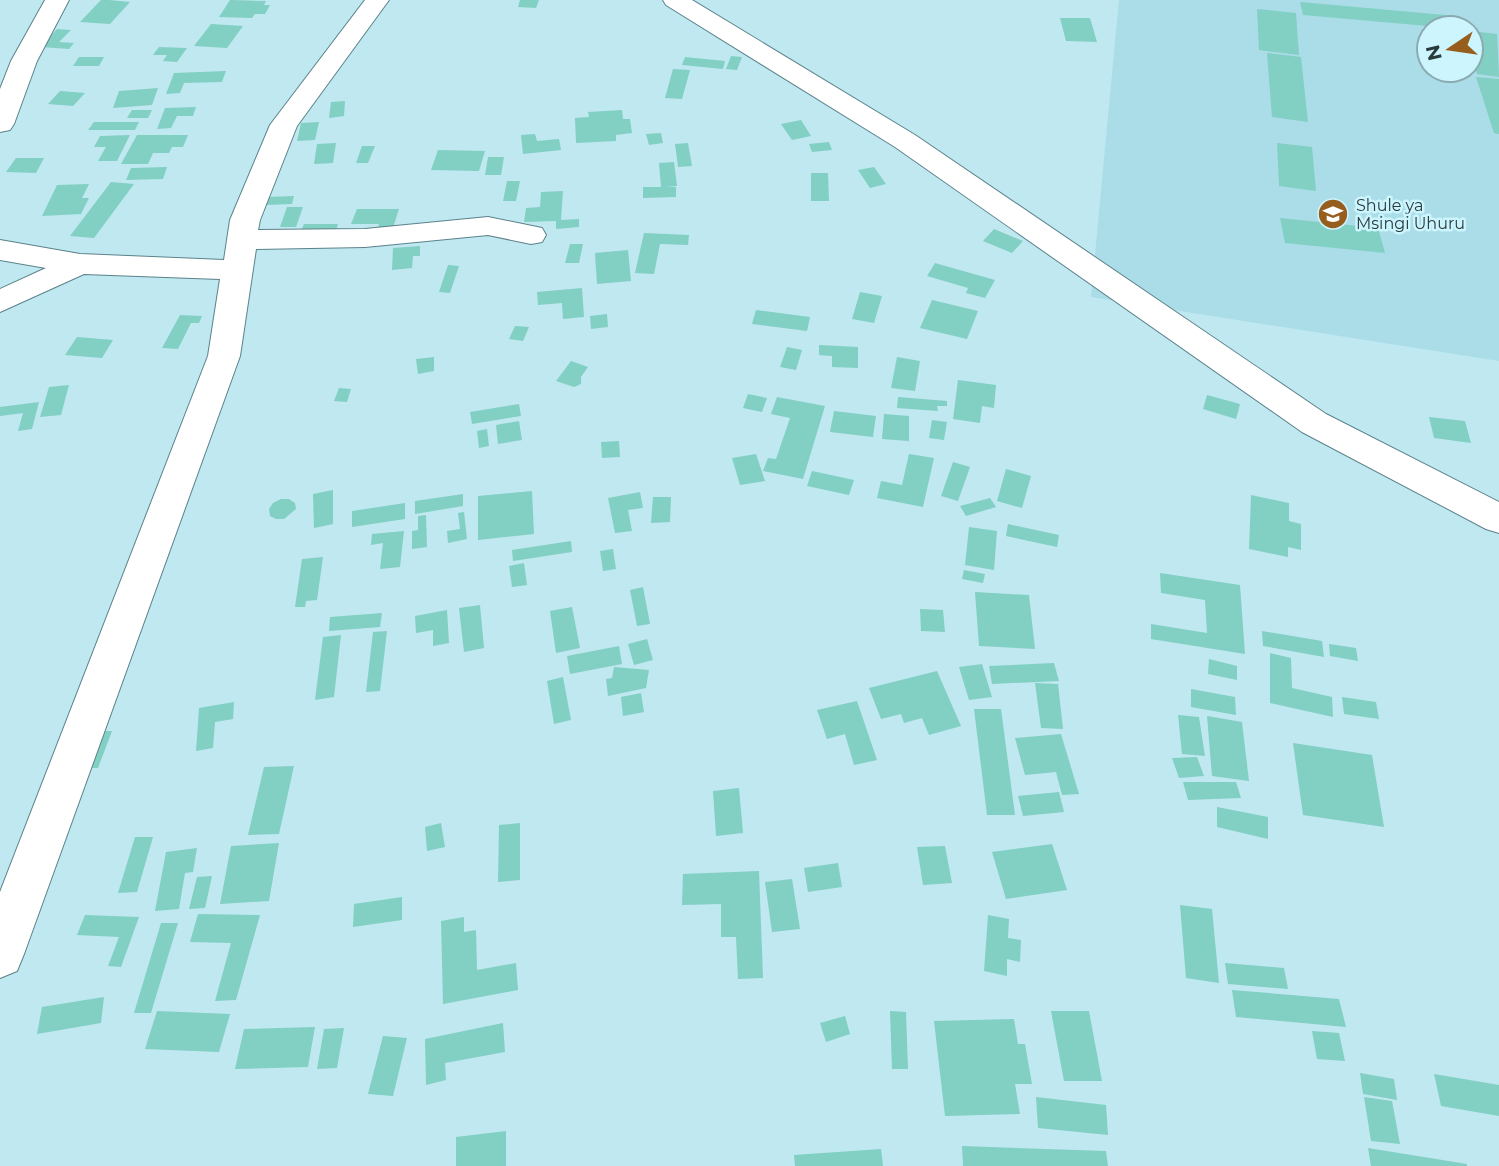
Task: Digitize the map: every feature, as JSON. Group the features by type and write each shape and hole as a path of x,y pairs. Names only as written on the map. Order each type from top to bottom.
{"street":[{"path":"0,124 24,61 57,0"},
{"path":"0,954 224,356 245,220 284,125 377,0"},
{"path":"675,0 905,141 1314,423 1499,519"},
{"path":"0,250 80,264 240,255 365,238 488,226 531,235"},
{"path":"0,302 80,264"}],"shaded area":[{"path":"1119,0 1499,0 1499,361 1091,297"}],"building":[{"path":"101,0 130,2 110,24 80,22"},
{"path":"230,0 266,1 264,5 270,5 265,14 255,14 252,18 219,17"},
{"path":"520,0 539,0 536,8 518,7"},
{"path":"1300,2 1434,14 1415,14 1415,25 1303,15"},
{"path":"1257,9 1296,13 1299,55 1259,50"},
{"path":"1060,18 1090,18 1097,42 1066,41"},
{"path":"211,24 243,26 227,48 194,46"},
{"path":"57,29 71,30 59,42 74,43 69,49 41,47"},
{"path":"1485,33 1497,34 1499,77 1485,75"},
{"path":"159,47 187,48 177,62 163,61 167,55 153,55"},
{"path":"1267,53 1301,57 1308,122 1272,117"},
{"path":"731,56 742,57 737,70 726,69"},
{"path":"79,57 104,57 99,66 73,66"},
{"path":"685,57 725,61 723,69 682,65"},
{"path":"673,69 690,70 682,99 665,98"},
{"path":"226,71 222,82 184,83 180,93 166,94 174,73"},
{"path":"1485,78 1499,79 1499,134 1494,133 1478,84 1485,84"},
{"path":"158,88 152,105 113,108 119,91"},
{"path":"60,91 85,93 73,106 48,104"},
{"path":"345,101 344,116 329,118 331,102"},
{"path":"196,107 193,116 177,116 171,128 157,129 165,108"},
{"path":"132,110 152,110 148,118 127,118"},
{"path":"622,110 623,119 630,119 632,133 616,135 616,141 576,143 575,118 589,117 588,112"},
{"path":"801,120 811,136 792,140 781,124"},
{"path":"94,122 139,122 135,130 88,130"},
{"path":"319,122 315,140 297,141 301,123"},
{"path":"661,133 663,143 649,145 646,134"},
{"path":"535,134 537,141 559,139 561,150 523,154 521,135"},
{"path":"130,135 117,161 98,161 106,147 94,147 100,136"},
{"path":"137,135 188,135 183,147 172,147 169,153 153,153 148,164 121,164"},
{"path":"829,142 832,150 812,152 809,144"},
{"path":"336,143 333,163 314,164 317,144"},
{"path":"688,143 692,166 678,167 675,144"},
{"path":"1277,143 1312,147 1316,191 1279,186"},
{"path":"362,146 375,146 368,163 356,163"},
{"path":"438,150 485,151 479,171 431,170"},
{"path":"488,157 504,157 501,175 485,175"},
{"path":"16,158 44,158 36,173 6,172"},
{"path":"674,162 677,186 666,187 676,187 676,197 643,198 643,187 661,187 659,163"},
{"path":"167,167 163,179 126,180 131,168"},
{"path":"874,167 886,184 870,188 858,170"},
{"path":"811,173 828,173 829,201 811,201"},
{"path":"507,181 520,181 516,201 503,201"},
{"path":"111,182 134,184 94,238 70,236"},
{"path":"89,184 82,198 89,198 81,214 42,216 57,185"},
{"path":"563,191 561,220 579,219 579,227 556,229 556,221 524,222 526,208 540,207 541,192"},
{"path":"294,196 292,204 265,205 267,197"},
{"path":"287,207 303,207 296,227 280,227"},
{"path":"357,209 399,209 391,234 376,233 379,224 351,224"},
{"path":"1280,218 1378,228 1385,253 1285,243"},
{"path":"304,224 338,224 335,234 300,233"},
{"path":"994,229 1023,241 1012,253 983,241"},
{"path":"644,233 689,235 688,245 660,244 654,274 635,273"},
{"path":"570,244 583,244 579,263 565,263"},
{"path":"420,246 420,256 413,256 412,268 392,270 393,248"},
{"path":"628,250 631,281 597,284 595,253"},
{"path":"935,263 995,280 985,298 966,293 968,288 927,276"},
{"path":"448,265 459,266 450,293 439,292"},
{"path":"582,288 584,317 563,319 562,303 538,305 537,292"},
{"path":"860,292 882,296 874,323 852,319"},
{"path":"932,300 978,311 967,339 920,328"},
{"path":"756,310 810,317 807,331 752,324"},
{"path":"607,314 608,327 591,329 590,316"},
{"path":"180,315 202,316 199,323 191,323 178,349 162,348"},
{"path":"515,326 529,327 523,341 509,339"},
{"path":"77,337 113,340 102,358 65,355"},
{"path":"819,345 858,347 858,368 832,367 832,356 819,355"},
{"path":"787,347 802,350 796,370 780,367"},
{"path":"434,357 434,371 418,374 416,359"},
{"path":"897,357 920,361 915,391 891,388"},
{"path":"571,361 588,367 581,377 581,384 574,387 556,381"},
{"path":"958,380 996,385 994,408 982,406 980,423 953,419"},
{"path":"69,385 61,415 40,417 49,387"},
{"path":"339,388 351,389 347,402 334,401"},
{"path":"748,394 767,398 762,412 743,408"},
{"path":"1207,395 1240,404 1236,419 1203,409"},
{"path":"777,397 825,406 803,479 763,471 768,458 776,459 790,418 771,414"},
{"path":"898,397 947,401 947,406 937,406 938,411 897,408"},
{"path":"39,402 32,429 18,431 23,413 0,416 0,407"},
{"path":"519,404 521,416 472,424 470,412"},
{"path":"834,411 876,416 873,437 830,432"},
{"path":"884,414 909,416 909,441 882,439"},
{"path":"1429,417 1465,421 1471,443 1434,438"},
{"path":"932,420 947,422 944,440 929,438"},
{"path":"519,421 522,440 498,444 496,425"},
{"path":"487,429 489,446 479,448 477,431"},
{"path":"619,441 620,457 602,458 601,442"},
{"path":"756,454 765,481 740,485 732,458"},
{"path":"909,454 934,458 923,507 877,498 881,481 902,485"},
{"path":"953,462 970,467 958,501 941,496"},
{"path":"1006,469 1031,476 1022,508 997,501"},
{"path":"812,471 854,480 849,495 807,486"},
{"path":"333,490 333,524 314,528 313,494"},
{"path":"532,491 534,534 478,540 478,496"},
{"path":"640,492 643,508 628,510 632,531 615,533 608,498"},
{"path":"463,494 463,506 415,514 415,501"},
{"path":"1251,495 1289,503 1289,521 1301,524 1301,550 1288,547 1288,557 1249,549"},
{"path":"653,497 671,497 670,522 651,523"},
{"path":"990,498 996,507 966,516 960,506"},
{"path":"281,499 289,499 295,503 296,509 284,519 276,519 270,516 269,509"},
{"path":"405,503 405,519 352,527 352,511"},
{"path":"464,512 467,539 448,543 447,531 460,529 458,513"},
{"path":"426,515 427,547 412,549 412,531 418,530 418,516"},
{"path":"1008,524 1059,535 1057,547 1006,536"},
{"path":"969,527 997,531 994,570 965,565"},
{"path":"404,531 400,567 380,569 383,543 371,545 372,534"},
{"path":"571,541 572,552 513,561 512,550"},
{"path":"613,549 616,569 603,571 600,551"},
{"path":"323,557 317,600 306,601 305,607 295,607 302,559"},
{"path":"524,563 527,585 512,587 509,566"},
{"path":"964,570 985,574 983,583 962,579"},
{"path":"1160,573 1240,585 1245,654 1151,639 1151,624 1207,633 1205,600 1161,593"},
{"path":"643,587 650,624 637,626 630,590"},
{"path":"975,592 1029,595 1035,649 979,646"},
{"path":"480,605 484,648 464,652 459,608"},
{"path":"572,607 580,648 556,653 550,611"},
{"path":"920,609 943,610 945,632 921,631"},
{"path":"447,610 449,643 433,646 433,630 416,633 415,616"},
{"path":"382,613 380,627 329,631 330,617"},
{"path":"387,631 380,691 366,692 373,632"},
{"path":"1262,631 1322,641 1324,657 1263,646"},
{"path":"341,635 334,697 315,700 323,637"},
{"path":"647,639 653,660 634,665 628,644"},
{"path":"1329,644 1356,648 1358,661 1330,656"},
{"path":"619,646 622,664 570,674 567,656"},
{"path":"1270,653 1291,658 1292,688 1332,697 1333,717 1270,703"},
{"path":"1209,659 1237,666 1237,680 1208,674"},
{"path":"1054,663 1059,681 992,684 989,666"},
{"path":"982,664 992,697 969,700 959,667"},
{"path":"614,667 649,670 646,688 608,696 606,679 612,678"},
{"path":"937,671 961,726 929,735 922,718 904,723 901,714 881,719 869,688"},
{"path":"563,677 571,720 554,724 547,681"},
{"path":"1035,683 1058,684 1063,729 1041,728"},
{"path":"1191,689 1235,697 1236,715 1191,707"},
{"path":"641,693 644,712 623,716 621,697"},
{"path":"1342,697 1376,702 1379,719 1344,714"},
{"path":"857,701 877,760 854,765 845,734 827,739 817,710"},
{"path":"234,702 233,719 215,722 213,748 196,751 199,708"},
{"path":"974,709 1001,709 1015,815 987,815"},
{"path":"1178,715 1199,717 1205,756 1182,754"},
{"path":"1207,716 1242,722 1249,781 1212,776"},
{"path":"93,731 112,731 98,768 79,768"},
{"path":"1061,734 1079,794 1062,795 1056,772 1025,775 1015,738"},
{"path":"1293,743 1372,755 1384,827 1303,815"},
{"path":"1197,757 1204,776 1179,778 1172,758"},
{"path":"294,766 279,834 248,835 264,767"},
{"path":"1183,782 1236,782 1241,798 1188,800"},
{"path":"739,788 743,833 716,836 713,791"},
{"path":"1059,792 1064,812 1023,816 1018,796"},
{"path":"1217,807 1268,817 1268,839 1217,827"},
{"path":"441,823 445,847 427,851 425,827"},
{"path":"520,823 520,880 498,882 499,825"},
{"path":"135,837 153,837 137,892 118,893"},
{"path":"279,843 269,901 220,904 231,846"},
{"path":"1052,844 1067,890 1006,899 992,852"},
{"path":"945,846 952,883 923,885 917,847"},
{"path":"197,848 193,872 185,873 179,909 155,911 166,852"},
{"path":"838,863 842,887 808,892 804,868"},
{"path":"759,871 763,978 738,979 736,937 721,937 721,904 682,905 683,874"},
{"path":"212,876 205,908 189,909 197,877"},
{"path":"792,879 800,929 772,932 765,882"},
{"path":"402,897 402,920 353,927 354,904"},
{"path":"1180,905 1212,909 1219,983 1186,978"},
{"path":"198,914 260,915 236,1000 215,1001 231,943 190,942"},
{"path":"85,915 139,917 121,967 108,966 119,937 77,935"},
{"path":"988,915 1009,919 1008,938 1021,940 1020,962 1007,959 1007,976 984,971"},
{"path":"464,917 464,932 476,930 477,970 516,963 518,990 443,1004 441,921"},
{"path":"161,923 178,923 151,1013 134,1013"},
{"path":"1225,963 1284,968 1288,989 1228,984"},
{"path":"1232,990 1339,999 1346,1027 1236,1017"},
{"path":"104,997 101,1023 37,1034 42,1007"},
{"path":"157,1011 230,1014 219,1052 145,1049"},
{"path":"890,1011 906,1012 908,1069 892,1069"},
{"path":"1051,1011 1089,1011 1102,1081 1064,1081"},
{"path":"845,1016 850,1034 826,1042 820,1023"},
{"path":"1014,1019 1018,1044 1025,1044 1032,1084 1015,1084 1020,1114 945,1116 934,1021"},
{"path":"503,1023 505,1052 445,1063 446,1080 426,1085 425,1039"},
{"path":"315,1027 308,1067 235,1069 244,1029"},
{"path":"344,1028 337,1068 317,1069 324,1029"},
{"path":"1312,1031 1339,1033 1345,1061 1317,1059"},
{"path":"383,1036 407,1038 393,1096 368,1094"},
{"path":"1360,1073 1394,1079 1397,1100 1363,1094"},
{"path":"1434,1074 1499,1085 1499,1116 1441,1106"},
{"path":"1036,1097 1106,1105 1108,1135 1038,1128"},
{"path":"1364,1097 1392,1101 1400,1144 1371,1141"},
{"path":"506,1131 506,1166 456,1166 456,1137"},
{"path":"962,1146 1106,1151 1108,1166 963,1166"},
{"path":"1368,1148 1467,1164 1467,1166 1371,1166"},
{"path":"881,1149 883,1166 795,1166 794,1155"}],"place":[{"name":"Shule ya Msingi Uhuru","path":"1333,214"}]}
